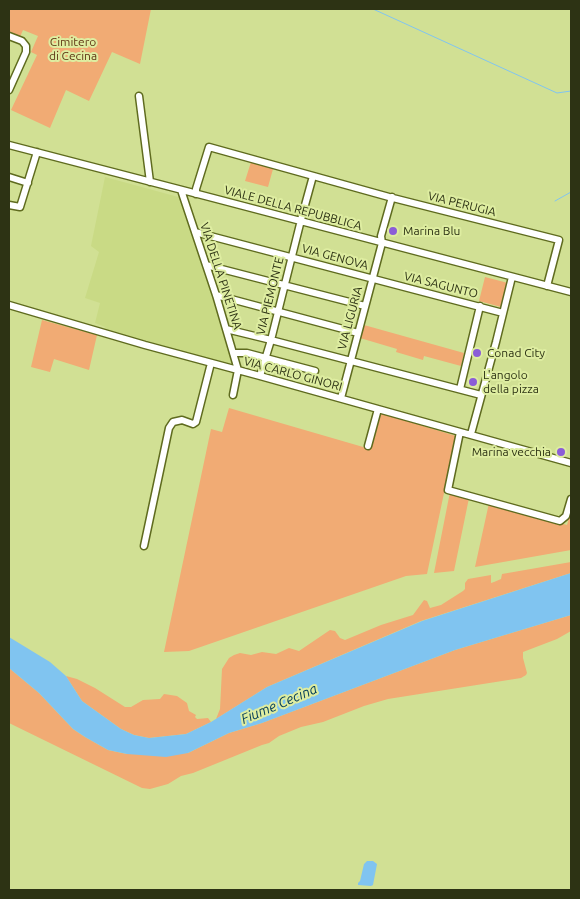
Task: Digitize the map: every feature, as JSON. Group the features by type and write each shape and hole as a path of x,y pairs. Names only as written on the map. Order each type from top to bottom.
{"street":[{"path":"9,36 22,41 26,46 26,52 9,90"},
{"path":"138,96 150,182"},
{"name":"VIALE DELLA REPUBBLICA","path":"9,145 571,292"},
{"name":"VIA PERUGIA","path":"196,194 209,147 392,198 559,240 547,286"},
{"path":"9,205 20,207 37,152"},
{"name":"VIA PIEMONTE","path":"260,376 313,176"},
{"path":"9,177 28,183"},
{"name":"VIA DELLA PINETINA","path":"181,190 216,295 238,370"},
{"name":"VIA LIGURIA","path":"341,398 392,198"},
{"name":"VIA GENOVA","path":"195,232 372,278"},
{"path":"206,265 365,306"},
{"path":"471,434 512,277"},
{"name":"VIA SAGUNTO","path":"372,278 504,313"},
{"path":"216,295 358,334"},
{"name":"VIA CARLO GINORI","path":"9,306 571,463"},
{"path":"460,389 480,306"},
{"path":"226,329 482,395"},
{"path":"233,353 247,353 266,357 315,371"},
{"path":"144,546 169,428 173,422 182,420 193,424 196,422 211,363"},
{"path":"233,395 238,370"},
{"path":"368,446 378,409"},
{"path":"460,432 448,490 560,522 566,516 571,499"}],"shaded area":[{"path":"105,177 182,198 222,325 232,361 229,365 106,329 95,323 100,303 85,298 99,252 91,246"}],"green space":[{"name":"Cimitero di Cecina","path":"9,9 151,9 140,64 112,52 89,101 66,90 50,128 11,110 37,55 31,52 38,36 23,30 20,37 9,31"},
{"path":"251,162 273,169 268,187 245,181"},
{"path":"485,277 508,283 501,307 479,301"},
{"path":"42,320 97,335 89,370 54,359 50,372 31,367"},
{"path":"364,325 464,353 461,366 424,356 423,360 396,352 397,349 360,338"},
{"path":"229,408 370,449 381,413 456,436 427,574 406,576 189,651 164,652 211,429 222,432"},
{"path":"450,492 469,498 454,571 434,573"},
{"path":"489,503 567,525 571,511 571,550 475,567"},
{"path":"571,562 571,573 421,621 267,687 216,719 220,709 222,669 229,658 234,655 240,653 251,655 262,652 276,654 289,648 299,651 330,630 335,631 340,638 345,640 381,625 413,615 424,600 427,601 430,608 441,605 463,591 468,579 491,575 491,583 501,579 502,574"},
{"path":"571,615 571,631 557,639 523,652 527,673 521,678 388,699 364,706 323,722 301,727 279,736 269,743 181,776 168,784 150,789 142,788 9,723 9,668 39,693 73,729 108,750 127,754 188,753 229,733 262,723 455,650"},
{"path":"66,676 95,688 125,707 131,707 143,700 160,699 164,694 177,696 187,703 189,711 196,715 197,719 208,718 211,722 186,734 149,738 134,735 121,729 82,701"}],"water":[{"name":"Fiume Cecina","path":"571,573 571,615 455,650 262,723 229,733 188,753 166,757 127,754 108,750 85,737 73,729 39,693 9,668 9,637 50,662 66,676 82,701 121,729 134,735 149,738 186,734 211,722 267,687 422,621"},
{"path":"367,861 373,861 377,864 373,885 358,885 364,864"}],"waterway":[{"path":"373,9 557,93 571,91"},
{"path":"555,201 571,192"}],"place":[{"name":"Marina Blu","path":"393,231"},
{"name":"Conad City","path":"477,353"},
{"name":"L'angolo della pizza","path":"473,382"},
{"name":"Marina vecchia","path":"561,452"}]}
